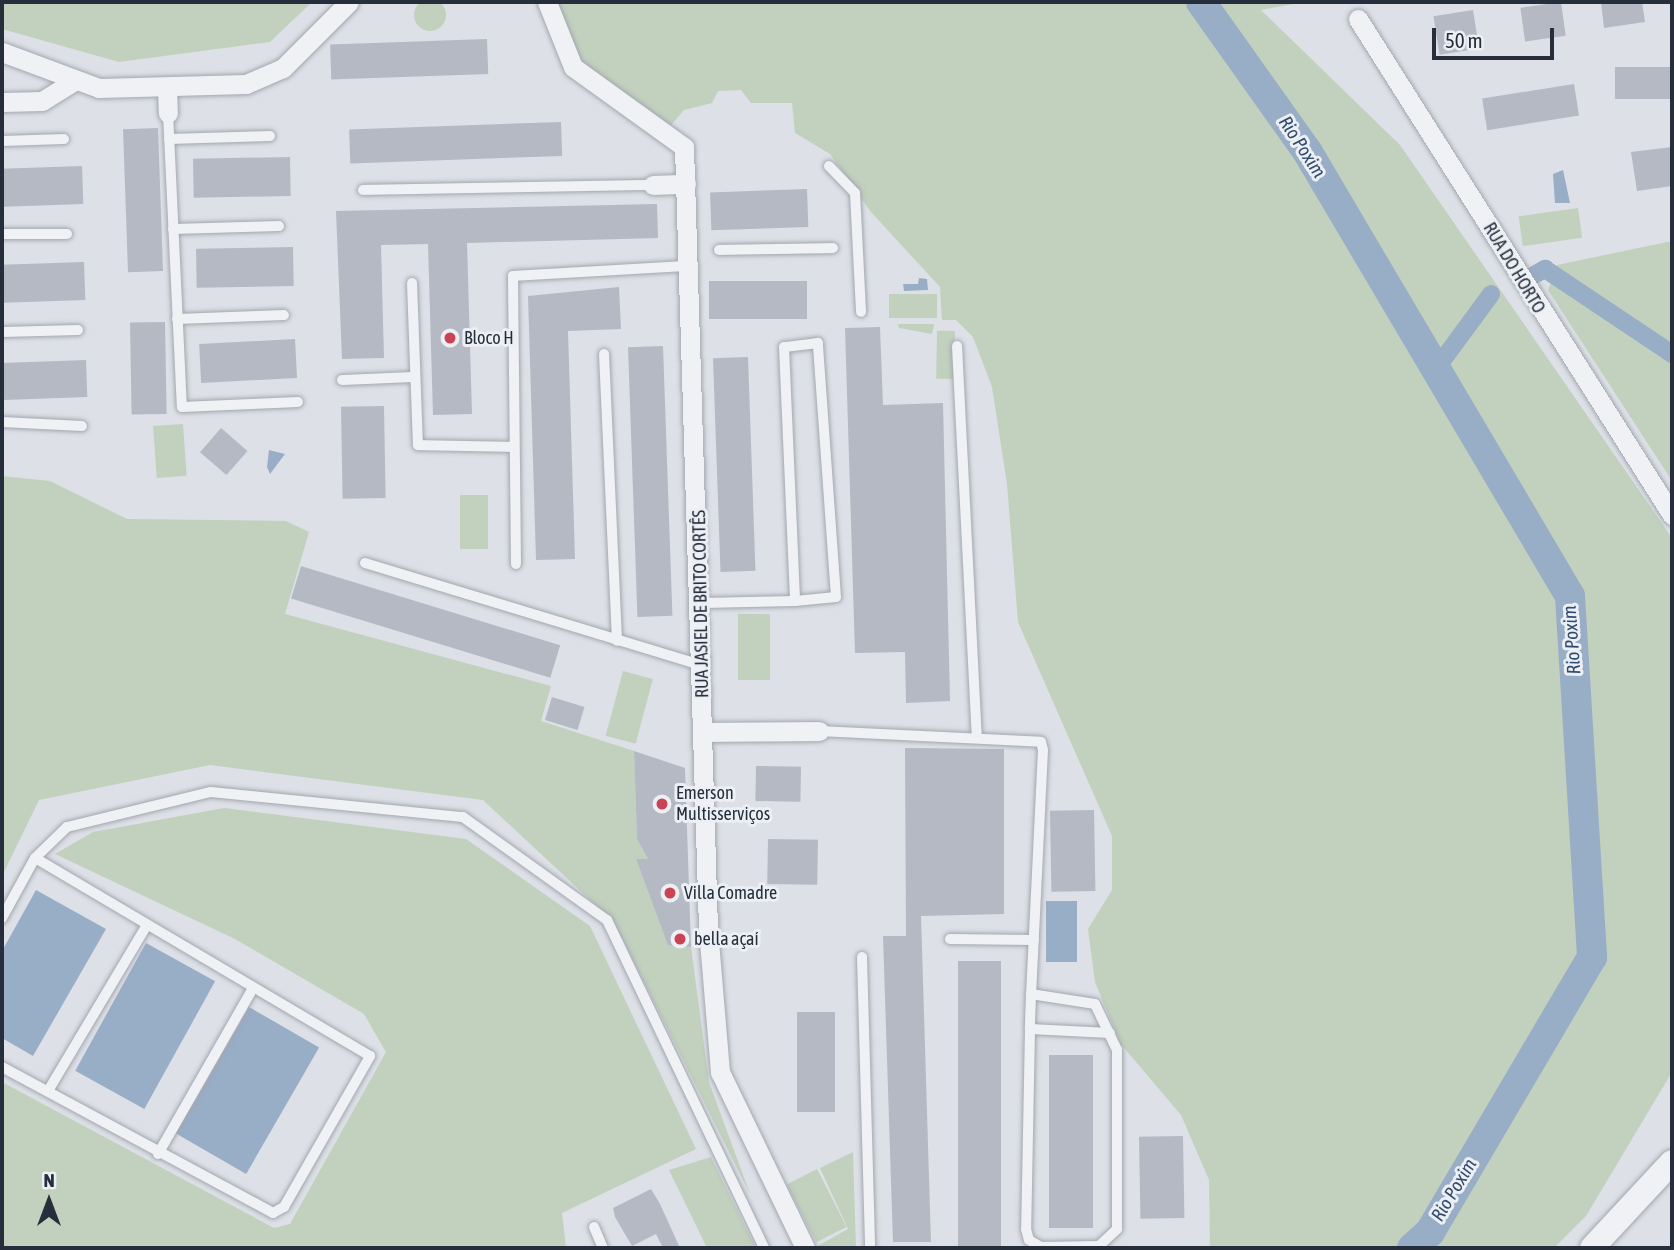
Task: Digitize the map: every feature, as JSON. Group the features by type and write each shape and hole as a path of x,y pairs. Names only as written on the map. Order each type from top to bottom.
{"street":[{"path":"2,52 74,81 123,90 261,82 349,2"},
{"name":"RUA JASIEL DE BRITO CORTÊS","path":"547,2 573,67 681,141 691,266 704,667 708,929 721,1082 805,1248"},
{"name":"RUA DO HORTO","path":"1358,19 1672,515"},
{"path":"2,102 42,101 74,81"},
{"path":"167,88 168,113"},
{"path":"653,185 686,184"},
{"path":"705,732 819,732"},
{"path":"1592,1248 1672,1162"}],"lane":[{"path":"168,113 182,407 298,402"},
{"path":"169,139 270,136"},
{"path":"2,141 64,139"},
{"path":"829,166 855,193 861,312"},
{"path":"363,190 653,185"},
{"path":"173,229 279,226"},
{"path":"2,234 67,234"},
{"path":"719,250 833,248"},
{"path":"516,564 513,276 691,266"},
{"path":"412,283 418,444 513,447"},
{"path":"177,319 284,315"},
{"path":"2,332 78,330"},
{"path":"702,603 795,601 836,597 818,343 784,347 795,601"},
{"path":"957,346 978,736"},
{"path":"604,354 617,641"},
{"path":"342,380 414,377"},
{"path":"2,422 82,426"},
{"path":"365,562 704,667"},
{"path":"819,732 978,736 1041,742 1031,994 1027,1229 1029,1240 1041,1247 1099,1246 1117,1229 1118,1065 1110,1033 1086,998 1031,994"},
{"path":"2,918 35,858 77,822 219,790 433,810 476,823 607,920 764,1248"},
{"path":"2,1067 158,1154 278,1213 370,1058 368,1049 145,928 35,858"},
{"path":"48,1091 145,928"},
{"path":"950,939 1034,940"},
{"path":"862,957 870,1248"},
{"path":"158,1154 253,988"},
{"path":"1030,1029 1110,1033"},
{"path":"594,1227 602,1247"}],"green space":[{"path":"430,-1 441,4 446,15 441,26 430,31 419,26 414,15 419,4"},
{"path":"2,2 312,2 270,42 119,62 2,29"},
{"path":"551,2 1305,2 1261,10 1400,145 1672,538 1672,1072 1586,1216 1554,1248 1210,1248 1209,1180 1181,1115 1120,1043 1095,982 1088,929 1112,890 1112,836 1018,622 1007,484 992,387 973,337 956,320 942,320 940,287 871,212 830,154 795,133 792,103 751,103 741,90 718,91 712,103 684,110 667,130 584,76"},
{"path":"1578,208 1582,238 1523,246 1519,216"},
{"path":"1672,241 1672,481 1548,290 1557,265"},
{"path":"889,294 937,294 937,318 889,318"},
{"path":"898,324 934,324 932,334 899,328"},
{"path":"937,331 955,331 954,379 936,379"},
{"path":"183,424 187,476 157,478 153,426"},
{"path":"2,476 50,481 127,519 286,521 309,532 285,614 551,686 541,721 634,751 637,839 648,859 636,859 668,944 691,947 709,1082 750,1194 614,922 483,800 210,765 39,800 2,876"},
{"path":"460,495 488,495 488,549 460,549"},
{"path":"738,614 770,614 770,680 738,680"},
{"path":"623,671 653,679 636,744 606,736"},
{"path":"224,808 466,839 590,926 696,1149 562,1213 566,1248 2,1248 2,1082 274,1228 290,1224 386,1052 364,1014 235,939 55,854 93,832"},
{"path":"853,1152 856,1248 814,1248 848,1229 820,1168"},
{"path":"711,1157 756,1248 707,1248 669,1170"},
{"path":"817,1169 847,1227 816,1242 787,1184"}],"water":[{"path":"1563,170 1570,203 1555,203 1553,174"},
{"path":"919,278 927,279 928,290 904,291 903,284 918,284"},
{"path":"269,450 285,454 270,474 267,467"},
{"path":"36,890 106,929 33,1056 2,1038 2,951"},
{"path":"1046,901 1077,901 1077,962 1046,962"},
{"path":"146,943 215,981 144,1109 75,1071"},
{"path":"249,1007 319,1048 246,1174 176,1133"}],"building":[{"path":"1561,2 1566,36 1525,41 1520,8"},
{"path":"1601,2 1642,2 1645,22 1604,28"},
{"path":"1473,10 1479,49 1440,55 1433,16"},
{"path":"487,39 488,74 331,79 330,44"},
{"path":"1615,67 1672,67 1672,99 1615,99"},
{"path":"1574,84 1579,116 1487,130 1482,99"},
{"path":"561,122 562,156 350,163 349,129"},
{"path":"158,128 163,271 128,272 123,129"},
{"path":"1672,147 1672,186 1637,191 1631,152"},
{"path":"290,157 291,196 194,198 193,159"},
{"path":"82,166 83,204 3,207 2,169"},
{"path":"807,189 808,227 711,230 710,192"},
{"path":"657,204 658,238 467,243 472,414 433,415 428,244 381,245 384,358 342,359 336,211"},
{"path":"293,247 294,286 197,288 196,249"},
{"path":"84,262 85,300 3,303 2,265"},
{"path":"709,281 807,281 807,319 709,319"},
{"path":"619,287 621,329 568,331 575,559 536,560 528,296"},
{"path":"165,322 167,414 132,415 130,323"},
{"path":"880,327 883,405 943,403 950,701 906,703 905,652 855,653 845,328"},
{"path":"295,339 297,378 201,383 199,344"},
{"path":"663,346 672,616 637,617 628,347"},
{"path":"748,357 755,571 720,572 713,358"},
{"path":"86,360 87,397 3,400 2,363"},
{"path":"384,406 386,498 343,499 341,407"},
{"path":"221,428 247,451 226,475 200,452"},
{"path":"301,566 560,645 550,678 291,599"},
{"path":"552,697 585,707 577,730 545,720"},
{"path":"905,748 1004,749 1004,914 921,916 931,1242 893,1242 883,936 906,936"},
{"path":"634,751 685,768 691,947 668,945 636,859 648,859 637,839"},
{"path":"756,766 801,767 800,802 755,801"},
{"path":"1094,810 1095,891 1051,892 1050,811"},
{"path":"768,839 818,840 817,885 767,884"},
{"path":"958,961 1001,961 1001,1248 958,1248"},
{"path":"797,1012 835,1012 835,1112 797,1112"},
{"path":"1049,1055 1093,1055 1093,1228 1049,1228"},
{"path":"1183,1136 1184,1218 1140,1219 1139,1137"},
{"path":"651,1189 680,1248 663,1248 656,1234 632,1246 615,1217 613,1208"}],"waterway":[{"name":"Rio Poxim","path":"1201,2 1307,151 1570,596 1592,957 1430,1232 1412,1248"},
{"path":"1534,275 1545,269 1672,354"},
{"path":"1436,369 1491,294"}],"place":[{"name":"Bloco H","path":"450,338"},
{"name":"Emerson Multisserviços","path":"662,804"},
{"name":"Villa Comadre","path":"670,893"},
{"name":"bella açaí","path":"680,939"}]}
